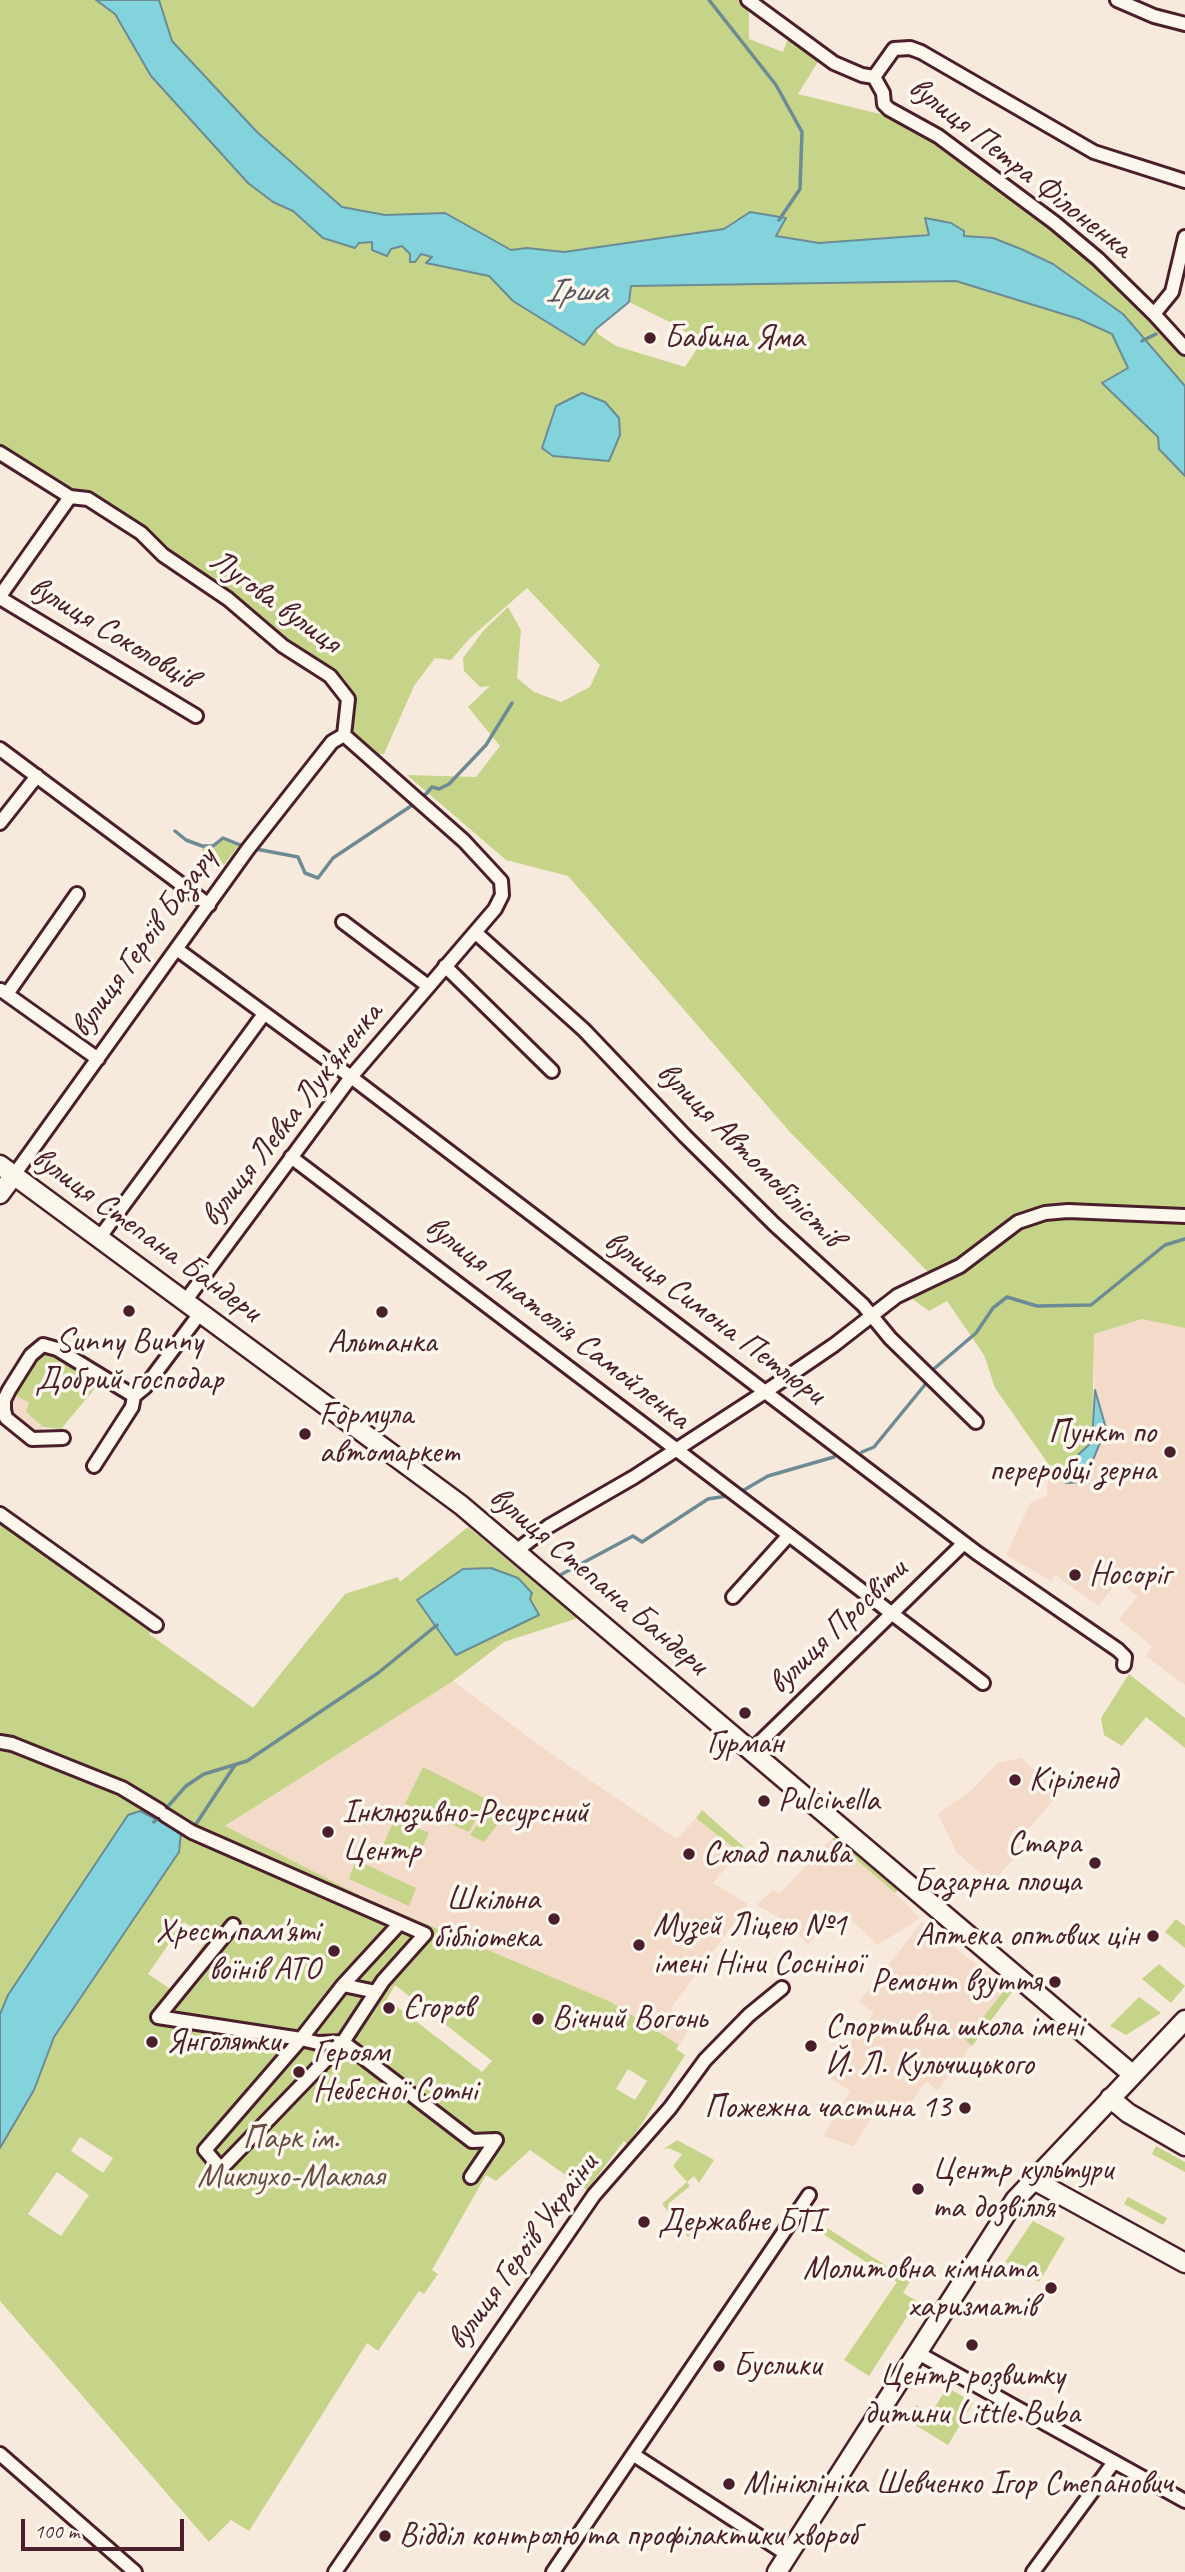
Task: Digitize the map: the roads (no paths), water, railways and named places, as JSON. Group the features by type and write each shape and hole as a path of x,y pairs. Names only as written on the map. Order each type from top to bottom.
{"street":[{"path":"748,0 834,63 862,75 874,76"},
{"path":"1117,0 1185,24"},
{"name":"вулиця Петра Філоненка","path":"1185,181 1094,152 922,52 910,48 894,50 874,76 883,93 884,104 938,136 1061,228 1154,314 1172,292 1185,237"},
{"path":"1154,314 1185,348"},
{"name":"Лугова вулиця","path":"0,453 70,497 88,499 141,533 163,555 228,599 283,646 330,676 348,699 344,735"},
{"path":"0,597 70,497"},
{"name":"вулиця Соколовців","path":"0,597 196,716"},
{"name":"вулиця Левка Лук'яненка","path":"186,1300 351,1077 499,904 502,887 497,874 464,841 344,735"},
{"name":"вулиця Героїв Базару","path":"0,1194 7,1170 98,1059 314,764 335,740 344,735"},
{"path":"0,749 209,905"},
{"path":"0,822 37,776"},
{"path":"78,894 3,992 98,1059"},
{"path":"343,922 428,986"},
{"name":"вулиця Автомобілістів","path":"476,933 584,1030 705,1156 872,1316 976,1422"},
{"name":"вулиця Симона Петлюри","path":"178,950 351,1077 964,1543 1118,1650 1125,1657 1124,1665"},
{"path":"445,966 552,1071"},
{"path":"100,1237 264,1014"},
{"name":"вулиця Анатолія Самойленка","path":"291,1157 983,1683"},
{"name":"вулиця Степана Бандери","path":"7,1170 439,1488 1132,2074"},
{"path":"516,1551 549,1526 634,1477 765,1392 897,1296 941,1277 979,1253 1006,1229 1035,1216 1081,1211 1185,1216"},
{"path":"94,1466 132,1406 134,1396 145,1387 201,1312"},
{"path":"63,1438 33,1439 6,1418 4,1400 40,1346 57,1349 134,1396"},
{"path":"0,1514 156,1625"},
{"path":"733,1597 789,1535"},
{"name":"вулиця Просвіти","path":"751,1751 964,1543"},
{"path":"0,1742 12,1744 122,1788 192,1832 400,1923 425,1934 380,1987 343,2042 218,2172 205,2150 301,2039 343,1984 400,1923"},
{"path":"233,1926 158,2017 318,2043 343,2042 472,2141 496,2140 471,2177"},
{"path":"343,1984 380,1987"},
{"name":"вулиця Героїв України","path":"335,2572 594,2195 670,2108 705,2060 749,2015 782,1988"},
{"path":"777,2572 1015,2200 1185,2020"},
{"path":"1110,2098 1128,2113 1185,2146"},
{"path":"1032,2179 1185,2263"},
{"path":"552,2572 809,2195"},
{"path":"918,2353 1185,2501"},
{"path":"0,2454 135,2572"},
{"path":"634,2455 788,2555"},
{"path":"1033,2572 1114,2462"}],"water":[{"name":"Ірша","path":"96,0 159,0 172,41 257,132 342,207 385,215 445,213 511,250 527,248 564,252 724,229 750,212 786,218 776,236 819,243 929,235 925,218 951,223 964,231 964,236 993,238 1021,249 1053,264 1123,314 1185,386 1185,476 1159,449 1158,437 1102,383 1128,368 1112,334 1079,319 956,281 631,286 629,302 596,329 584,345 513,301 489,276 426,263 432,257 421,254 415,262 410,262 410,254 402,246 391,249 387,256 372,250 372,242 359,243 355,248 323,238 293,211 273,202 248,183 151,76 115,14"},
{"path":"582,393 605,402 619,418 620,435 609,461 553,456 542,448 556,406"},
{"path":"1095,1390 1106,1428 1084,1482 1066,1483 1056,1475 1092,1442"},
{"path":"491,1568 518,1578 532,1593 530,1599 539,1615 456,1655 417,1600 463,1569"},
{"path":"140,1811 181,1832 179,1852 54,2037 34,2090 0,2148 0,2014 8,1995 128,1815"}],"waterway":[{"path":"709,0 776,85 802,132 800,189 779,220"},
{"path":"1142,341 1156,334"},
{"path":"425,795 432,787 439,789 449,784 486,745 512,703"},
{"path":"256,849 298,857 305,873 318,878 333,858 414,804"},
{"path":"175,831 186,840 202,846 213,846 223,838 243,846"},
{"path":"935,1368 976,1333 993,1308 1007,1297 1037,1306 1091,1305 1165,1245 1185,1239"},
{"path":"862,1452 874,1447 928,1381"},
{"path":"744,1490 768,1476 834,1457"},
{"path":"562,1574 633,1536 642,1542 708,1499 727,1496"},
{"path":"154,1822 186,1786 204,1774 247,1761 378,1673 437,1625"},
{"path":"196,1824 235,1765"}],"place":[{"name":"Бабина Яма","path":"650,338"},
{"name":"Sunny Bunny Добрий господар","path":"129,1311"},
{"name":"Альтанка","path":"382,1312"},
{"name":"Fормула автомаркет","path":"305,1434"},
{"name":"Пункт по переробці зерна","path":"1170,1452"},
{"name":"Носоріг","path":"1075,1575"},
{"name":"Гурман","path":"745,1713"},
{"name":"Кіріленд","path":"1015,1780"},
{"name":"Pulcinella","path":"764,1801"},
{"name":"Інклюзивно-Ресурсний Центр","path":"328,1832"},
{"name":"Склад палива","path":"689,1854"},
{"name":"Стара Базарна площа","path":"1095,1863"},
{"name":"Шкільна бібліотека","path":"554,1919"},
{"name":"Аптека оптових цін","path":"1153,1936"},
{"name":"Музей Ліцею №1 імені Ніни Сосніної","path":"639,1945"},
{"name":"Хрест пам'яті воїнів АТО","path":"334,1951"},
{"name":"Ремонт взуття","path":"1055,1982"},
{"name":"Єгоров","path":"389,2008"},
{"name":"Вічний Вогонь","path":"538,2019"},
{"name":"Янголятки","path":"152,2042"},
{"name":"Спортивна школа імені Й. Л. Кульчицького","path":"811,2046"},
{"name":"Героям Небесної Сотні","path":"299,2072"},
{"name":"Пожежна частина 13","path":"965,2108"},
{"name":"Центр культури та дозвілля","path":"918,2189"},
{"name":"Державне БТІ","path":"644,2222"},
{"name":"Молитовна кімната харизматів","path":"1051,2288"},
{"name":"Центр розвитку дитини Little Buba","path":"972,2345"},
{"name":"Буслики","path":"719,2366"},
{"name":"Мініклініка Шевченко Ігор Степанович","path":"729,2484"},
{"name":"Відділ контролю та профілактики хвороб","path":"385,2536"}],"park label":[{"name":"Парк ім. Миклухо-Маклая","path":"291,2158"}]}
